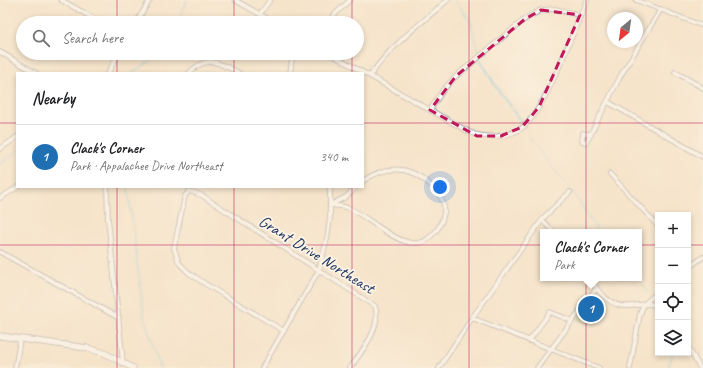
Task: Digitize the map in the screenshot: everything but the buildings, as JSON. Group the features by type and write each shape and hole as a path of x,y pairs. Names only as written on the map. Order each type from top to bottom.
{"street":[{"path":"61,0 90,16"},
{"path":"140,16 150,0"},
{"path":"235,0 264,16"},
{"path":"260,14 270,0"},
{"path":"334,16 350,0"},
{"path":"370,76 381,60 403,38 448,0"},
{"path":"364,73 477,136 501,136 522,127 539,107 587,0"},
{"path":"636,0 703,26"},
{"path":"430,110 443,90 456,76 525,19 541,10 555,9 580,15"},
{"path":"591,134 621,75 661,9"},
{"path":"0,52 34,72"},
{"path":"109,72 115,60"},
{"path":"290,72 291,60"},
{"path":"341,60 363,72"},
{"path":"190,72 201,63 212,61 220,63 237,72"},
{"path":"675,72 703,88"},
{"path":"608,102 703,157"},
{"path":"0,148 16,138"},
{"path":"330,205 348,208 399,239 410,243 418,244 425,242 435,232 442,221 445,205 441,196 431,185 417,176 397,169 385,169 373,174 364,180"},
{"path":"610,174 655,223"},
{"path":"0,198 16,188"},
{"path":"108,188 108,219 119,318 122,363"},
{"path":"262,368 319,270 327,239 330,188"},
{"path":"330,205 346,197 355,188"},
{"name":"Grant Drive Northeast","path":"284,331 207,285 190,273 181,264 174,248 186,196 189,191 207,200 375,306 377,312 370,340 350,368"},
{"path":"439,368 472,318 542,220 548,212 570,192"},
{"path":"542,220 551,229"},
{"path":"0,252 119,318"},
{"path":"693,263 703,257"},
{"path":"591,281 596,289 611,303 622,306 648,303 655,305"},
{"path":"537,368 596,289"},
{"path":"630,368 640,314 644,304 655,295"},
{"path":"529,341 550,312 572,321"},
{"path":"472,318 599,368"},
{"path":"0,336 20,340 87,348 104,354 133,368"},
{"path":"15,368 20,340"},
{"path":"691,352 700,368"}],"highlighted area":[{"path":"541,10 580,15 539,107 522,127 501,136 477,136 430,110 456,76 525,19"}],"green space":[{"path":"596,291 605,300 589,323 577,319"}],"waterway":[{"path":"179,16 187,0"},
{"path":"455,0 471,22 479,56"},
{"path":"480,59 496,87 521,122"},
{"path":"134,72 151,60"},
{"path":"529,137 553,169 570,187 596,229"},
{"path":"0,164 16,152"},
{"path":"128,188 144,317 160,368"},
{"path":"642,281 648,293"},
{"path":"651,308 655,311"},
{"path":"668,368 672,356"}],"place":[{"name":"Clack's Corner","path":"591,309"}]}
